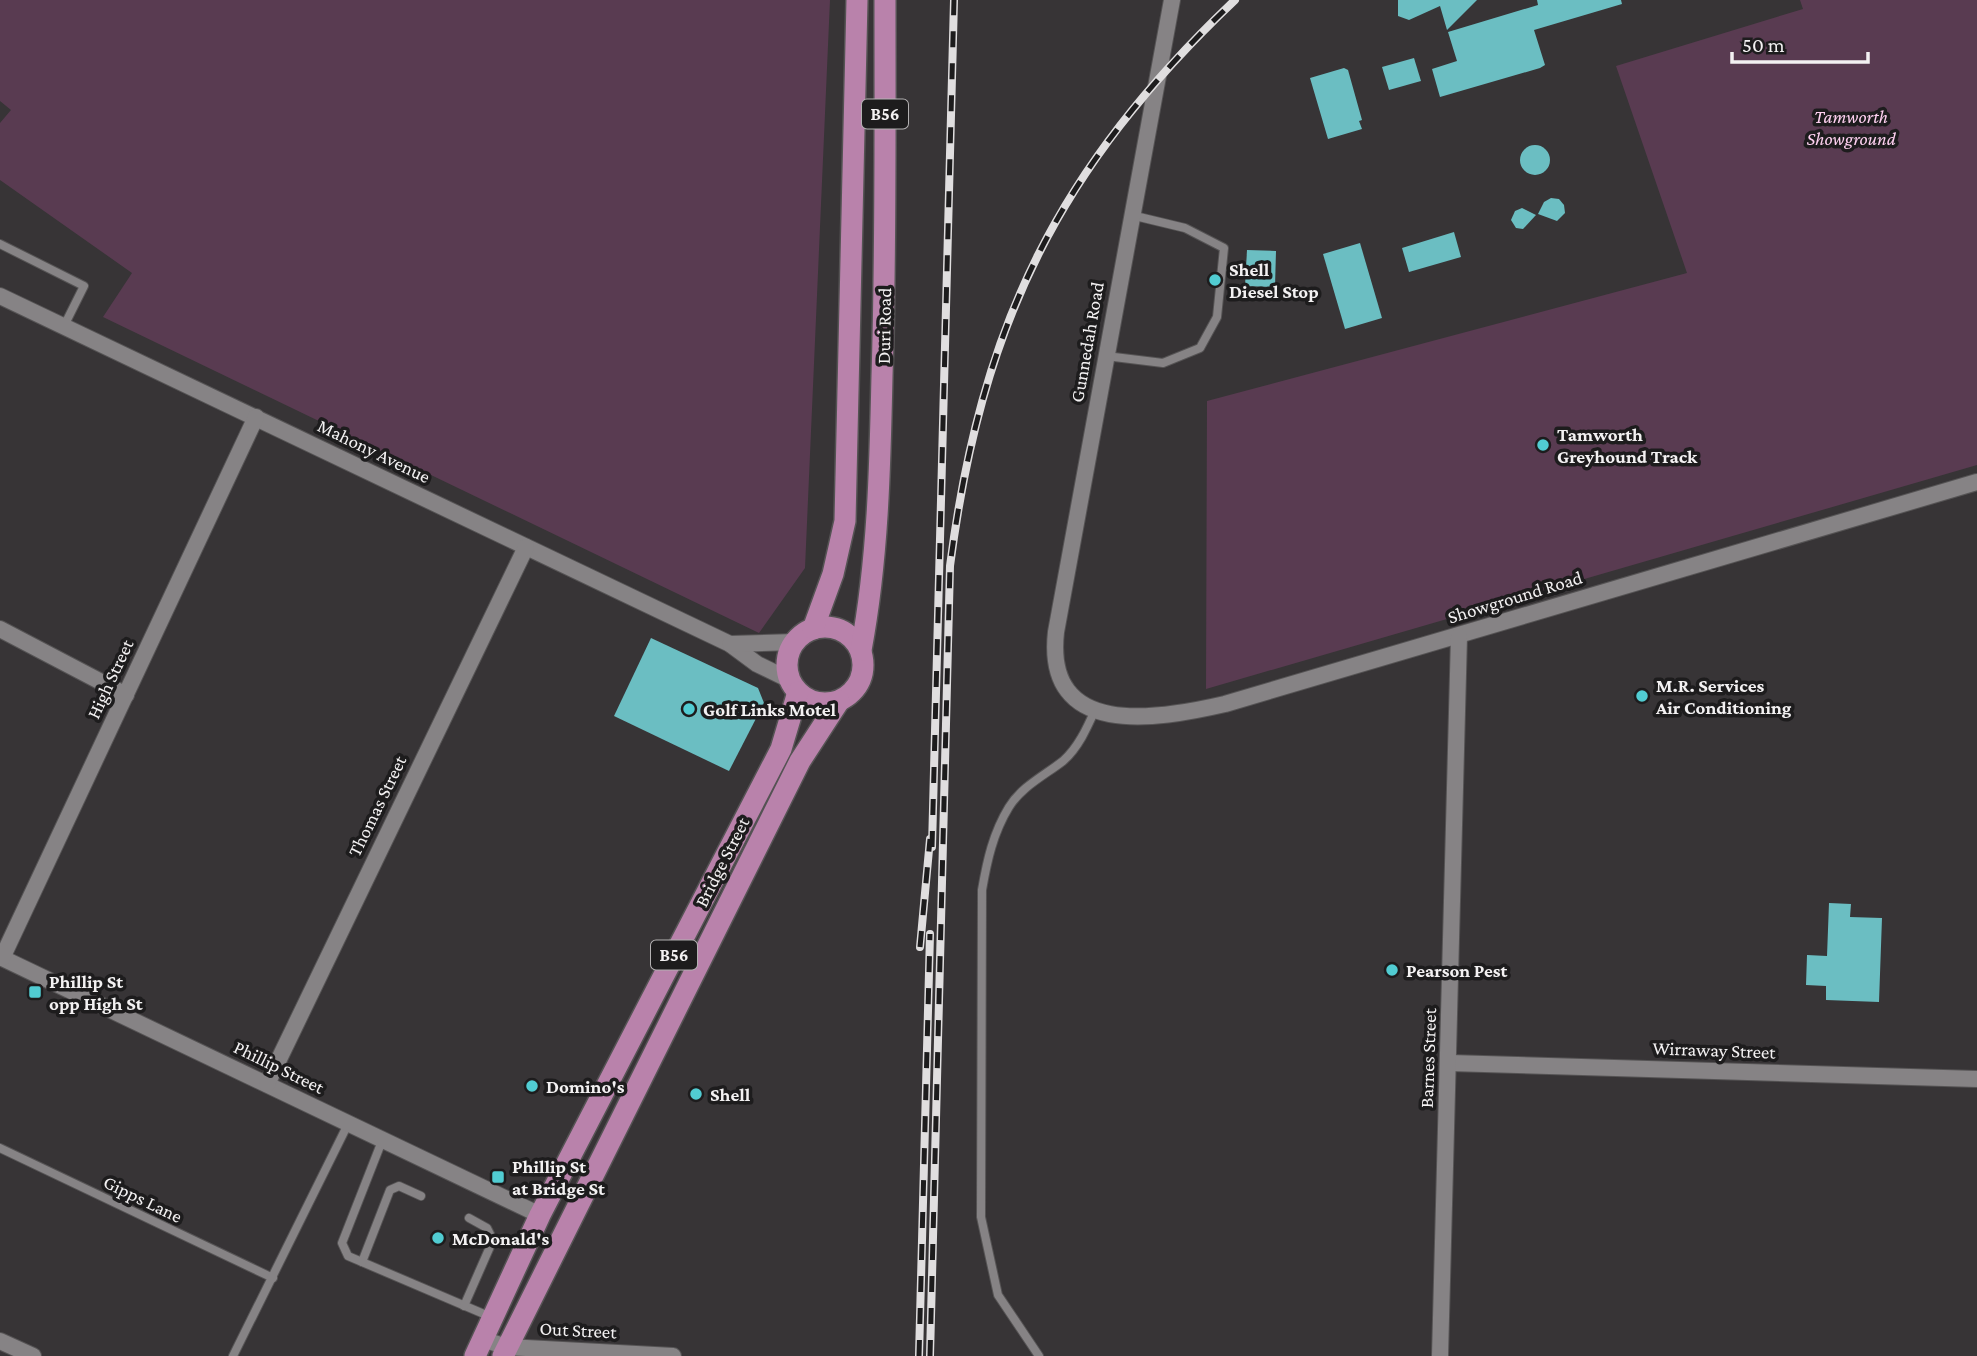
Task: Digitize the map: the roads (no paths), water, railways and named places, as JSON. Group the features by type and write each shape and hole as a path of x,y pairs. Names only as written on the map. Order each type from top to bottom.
{"main road":[{"name":"Duri Road","path":"813,629 833,574 845,521 857,0"},
{"name":"Duri Road","path":"860,650 872,588 879,506 885,293 885,0"},
{"path":"795,642 813,629 824,627 846,633 860,650"},
{"name":"B56","path":"794,686 788,660 795,642"},
{"name":"B56","path":"839,701 849,695 862,674 860,650"},
{"path":"794,686 817,702 839,701"},
{"name":"Bridge Street","path":"478,1348 540,1215 781,749 794,686"},
{"name":"Bridge Street","path":"505,1351 800,761 839,701"},
{"name":"Bridge Street","path":"540,1215 551,1213 572,1195 607,1143"}],"street":[{"name":"Gunnedah Road","path":"1066,690 1056,673 1054,653 1131,215 1172,0"},
{"name":"Mahony Avenue","path":"0,296 730,644 794,686"},
{"name":"High Street","path":"1,957 256,418"},
{"name":"Showground Road","path":"1066,690 1095,710 1137,718 1194,711 1460,636 1977,481"},
{"name":"Thomas Street","path":"267,1084 526,547"},
{"path":"0,629 126,695"},
{"name":"Barnes Street","path":"1440,1356 1460,636"},
{"name":"Mahony Avenue","path":"730,644 795,642"},
{"name":"Phillip Street","path":"1,957 540,1215"},
{"name":"Wirraway Street","path":"1450,1063 1977,1079"},
{"path":"0,1340 33,1356"},
{"name":"Out Street","path":"478,1348 673,1356"}],"lane":[{"path":"1106,356 1163,363 1200,348 1217,317 1224,248 1185,228 1131,215"},
{"path":"0,243 84,286 64,326"},
{"path":"1039,1356 998,1295 981,1217 982,890 989,850 1010,805 1040,776 1064,759 1082,736 1095,710"},
{"path":"233,1356 348,1124"},
{"path":"382,1141 342,1243 348,1256 492,1318"},
{"name":"Gipps Lane","path":"0,1148 273,1279"},
{"path":"362,1262 390,1190 399,1186 421,1196"},
{"path":"464,1306 493,1240 487,1228 469,1219"}],"railway":[{"path":"932,847 954,0"},
{"path":"930,1356 950,566 964,479 983,400 1007,325 1038,256 1075,189 1120,125 1173,63 1235,0"},
{"path":"920,947 930,839"},
{"path":"919,1356 930,934"}],"place":[{"name":"Shell Diesel Stop","path":"1215,280"},
{"name":"Tamworth Greyhound Track","path":"1543,445"},
{"name":"M.R. Services Air Conditioning","path":"1642,696"},
{"name":"Golf Links Motel","path":"689,709"},
{"name":"Pearson Pest","path":"1392,970"},
{"name":"Phillip St opp High St","path":"35,992"},
{"name":"Domino's","path":"532,1086"},
{"name":"Shell","path":"696,1094"},
{"name":"Phillip St at Bridge St","path":"498,1177"},
{"name":"McDonald's","path":"438,1238"}],"park label":[{"name":"Tamworth Showground","path":"1851,127"}]}
